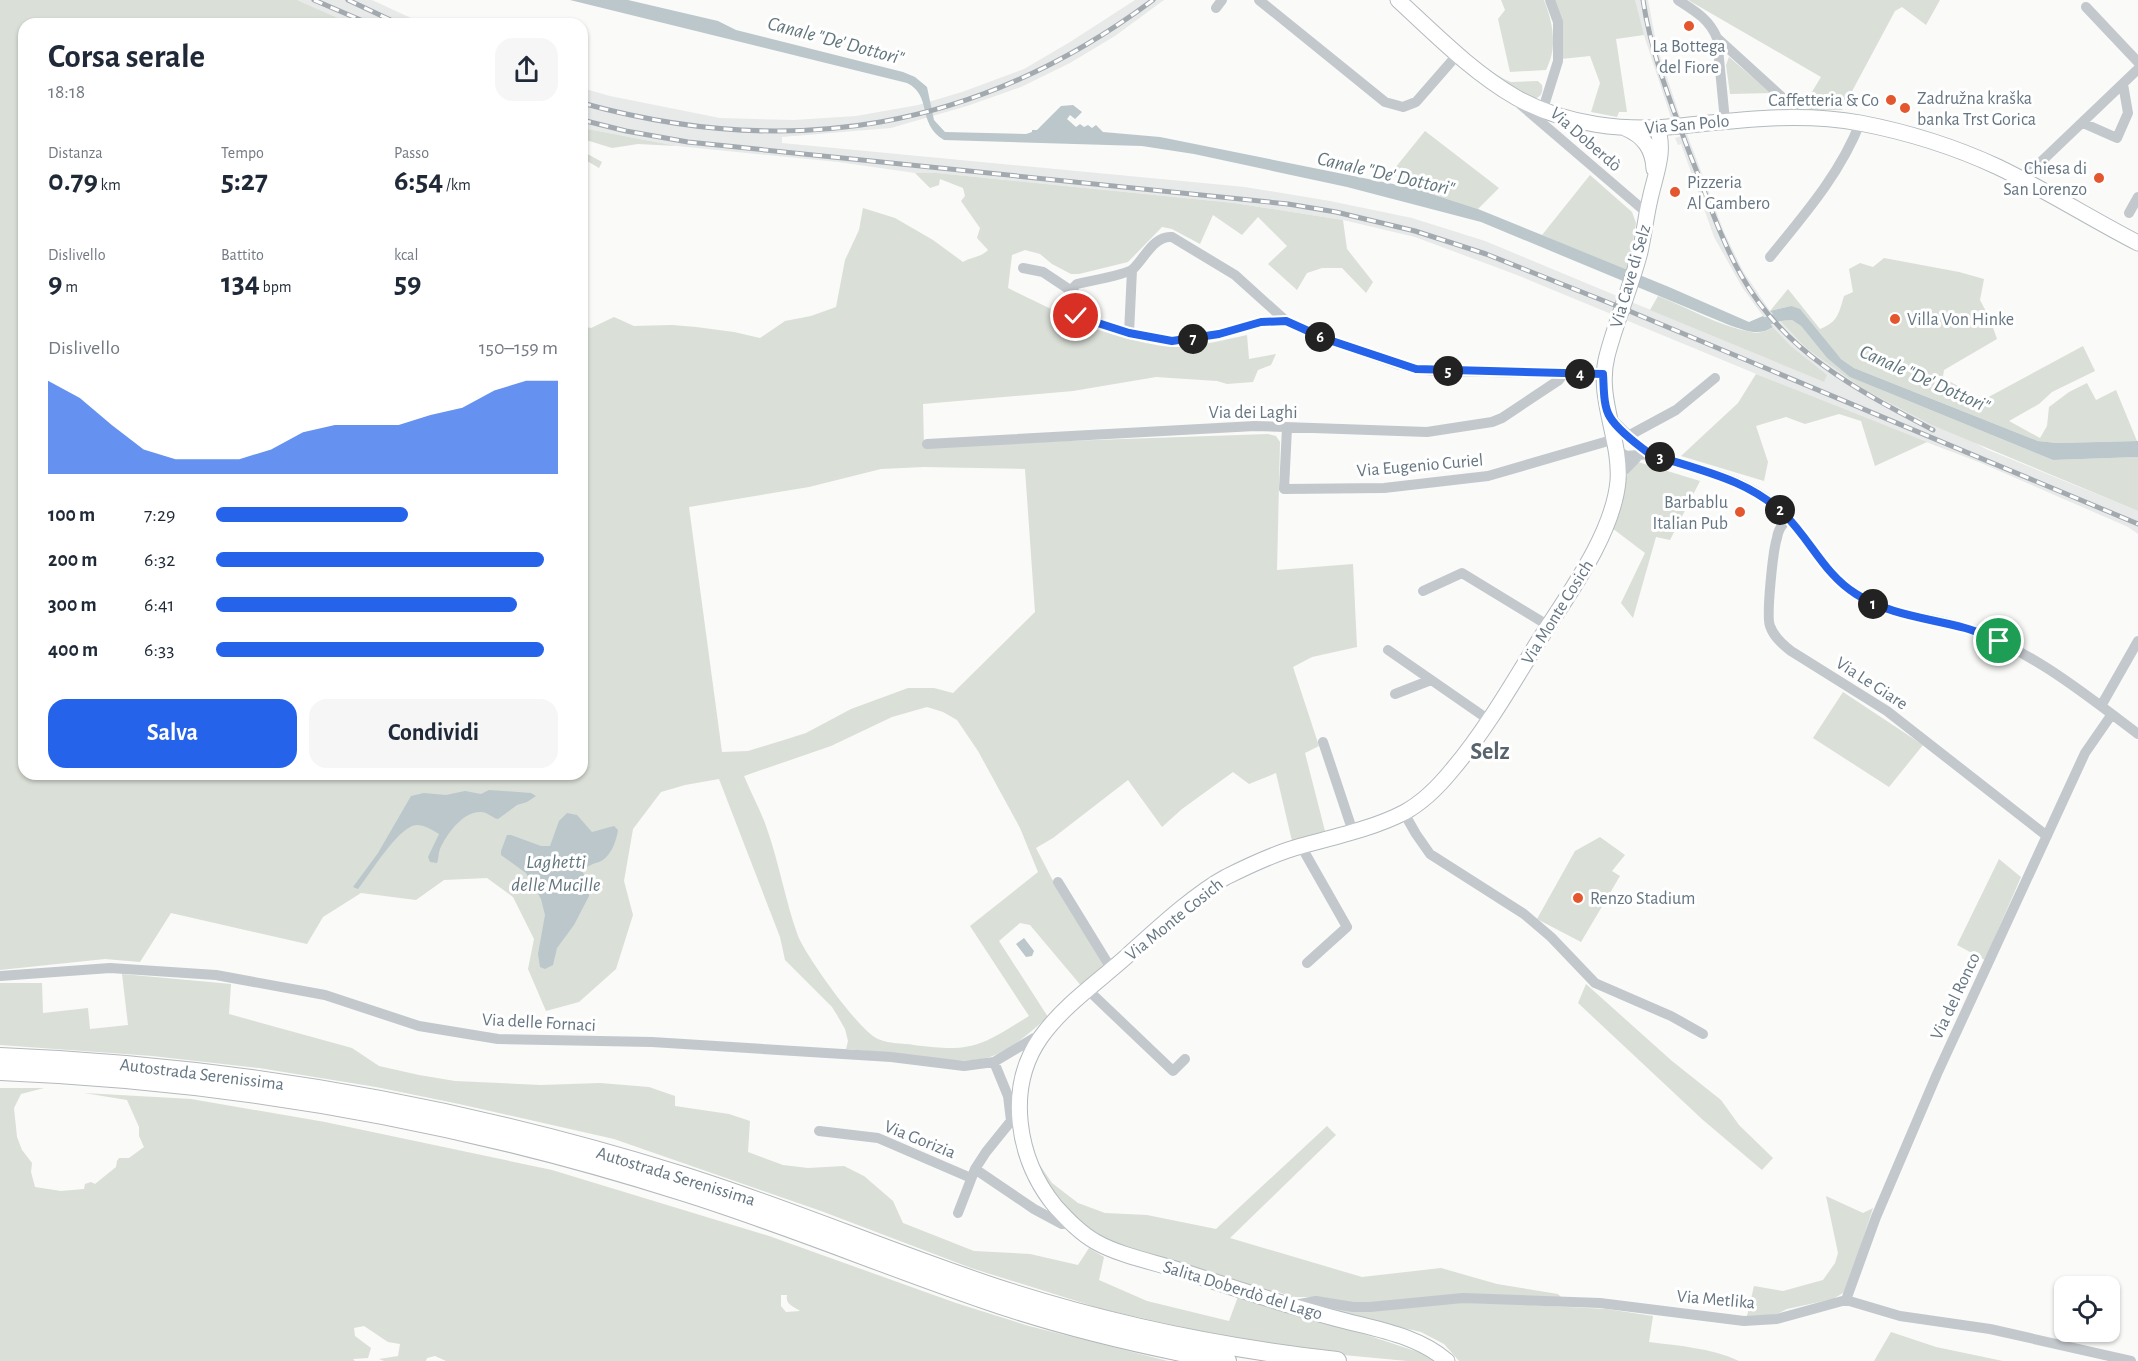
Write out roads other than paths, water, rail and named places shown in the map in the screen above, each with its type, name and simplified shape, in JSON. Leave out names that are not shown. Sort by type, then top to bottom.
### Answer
[{"type":"highway","name":"Autostrada Serenissima","points":[[0,1057],[100,1062],[252,1079],[400,1103],[480,1120],[627,1159],[723,1189],[941,1269],[1046,1304],[1203,1342],[1337,1361]]},
{"type":"highway","name":"Autostrada Serenissima","points":[[0,1071],[120,1078],[261,1095],[400,1118],[511,1143],[623,1173],[730,1206],[957,1290],[1043,1318],[1227,1361]]},
{"type":"street","points":[[1259,0],[1385,102],[1403,107],[1416,102],[1457,55]]},
{"type":"street","name":"Via San Polo","points":[[1398,0],[1457,55],[1503,89],[1519,99],[1567,118],[1599,126],[1625,128],[1657,128],[1796,117],[1860,123],[1940,145],[1996,166],[2138,243]]},
{"type":"street","points":[[1543,109],[1558,61],[1558,22],[1550,0]]},
{"type":"street","points":[[1678,0],[1700,14],[1712,26],[1717,38],[1725,121]]},
{"type":"street","points":[[2086,7],[2138,62]]},
{"type":"street","points":[[1717,38],[1794,108],[1796,117]]},
{"type":"street","points":[[2022,180],[2138,69]]},
{"type":"street","points":[[2084,123],[2117,138],[2128,113],[2123,84]]},
{"type":"street","name":"Via Doberdò","points":[[1503,89],[1647,213]]},
{"type":"street","points":[[1770,257],[1826,187],[1844,159],[1860,123]]},
{"type":"street","points":[[1625,128],[1639,135],[1656,149],[1686,125]]},
{"type":"street","name":"Via Cave di Selz","points":[[1603,374],[1610,344],[1641,250],[1655,178],[1657,128]]},
{"type":"street","points":[[2129,213],[2138,197]]},
{"type":"street","points":[[1286,321],[1261,322],[1219,334],[1172,341],[1129,333],[1070,313],[1066,308],[1066,300],[1070,290],[1077,284],[1132,270],[1166,236],[1172,237],[1235,275],[1286,321],[1326,339],[1416,369],[1603,374]]},
{"type":"street","points":[[1023,268],[1043,272],[1070,290]]},
{"type":"street","points":[[1129,333],[1132,270]]},
{"type":"street","name":"Via dei Laghi","points":[[927,444],[1255,426],[1426,432],[1492,422],[1502,418],[1559,380],[1563,374]]},
{"type":"street","name":"Via Monte Cosich","points":[[1041,1038],[1056,1019],[1165,922],[1220,880],[1255,863],[1301,846],[1353,832],[1404,813],[1430,794],[1452,771],[1489,720],[1599,542],[1616,497],[1620,442],[1604,394],[1603,374]]},
{"type":"street","points":[[1620,442],[1676,410],[1715,378]]},
{"type":"street","name":"Via Eugenio Curiel","points":[[1287,428],[1284,489],[1384,488],[1488,476],[1620,442]]},
{"type":"street","points":[[1620,442],[1626,456],[1643,452]]},
{"type":"street","points":[[1620,442],[1752,489],[1769,500],[1789,518],[1840,582],[1865,600],[1884,609],[1967,628],[2007,645],[2044,666],[2138,734]]},
{"type":"street","points":[[1618,477],[1643,452]]},
{"type":"street","name":"Via Le Giare","points":[[1789,518],[1783,523],[1777,537],[1768,613],[1770,626],[1778,640],[1791,651],[1887,711],[2047,837]]},
{"type":"street","points":[[1423,591],[1462,573],[1549,626]]},
{"type":"street","points":[[2100,706],[2138,642]]},
{"type":"street","points":[[1388,650],[1489,720]]},
{"type":"street","points":[[1395,694],[1431,680]]},
{"type":"street","name":"Via del Ronco","points":[[1846,1300],[1876,1217],[1937,1074],[2085,753],[2112,714]]},
{"type":"street","points":[[1323,742],[1353,832]]},
{"type":"street","points":[[1404,813],[1430,854],[1524,914],[1551,937],[1595,983],[1671,1016],[1703,1034]]},
{"type":"street","points":[[1301,846],[1347,927],[1307,963]]},
{"type":"street","points":[[1058,882],[1112,970]]},
{"type":"street","name":"Via delle Fornaci","points":[[0,976],[110,968],[216,975],[325,995],[419,1026],[498,1040],[652,1042],[891,1057],[964,1066],[994,1062],[1034,1038],[1041,1038]]},
{"type":"street","points":[[1088,990],[1173,1071],[1185,1059]]},
{"type":"street","name":"Salita Doberdò del Lago","points":[[1041,1038],[1029,1058],[1023,1081],[1020,1102],[1022,1141],[1041,1185],[1053,1203],[1072,1224],[1100,1244],[1290,1306],[1419,1343],[1447,1361]]},
{"type":"street","name":"Via Gorizia","points":[[958,1213],[973,1174],[986,1152],[1011,1120],[1008,1096],[994,1062]]},
{"type":"street","name":"Via Gorizia","points":[[819,1131],[878,1138],[973,1174]]},
{"type":"street","name":"Salita Doberdò del Lago","points":[[973,1174],[1062,1224],[1072,1224]]},
{"type":"street","name":"Via Metlika","points":[[1290,1306],[1316,1301],[1353,1307],[1463,1298],[1600,1303],[1744,1321],[1777,1319],[1846,1300]]},
{"type":"street","points":[[1846,1300],[1900,1316],[1990,1329],[2130,1361]]},
{"type":"water","points":[[570,0],[628,0],[718,21],[736,30],[903,72],[915,77],[927,87],[934,120],[945,132],[1026,134],[1037,130],[1061,106],[1073,105],[1082,112],[1075,119],[1070,115],[1067,119],[1076,127],[1080,124],[1092,128],[1096,125],[1103,132],[1160,137],[1413,188],[1478,209],[1749,322],[1763,316],[1773,327],[1762,332],[1740,329],[1481,222],[1347,187],[1194,154],[1142,146],[944,140],[930,126],[920,95],[907,83]]},
{"type":"water","points":[[1791,306],[1800,309],[1841,359],[1854,368],[2038,441],[2057,443],[2138,441],[2138,457],[2053,460],[1850,377],[1827,358],[1801,326],[1792,320],[1780,321],[1770,311]]},
{"type":"water","name":"Laghetti delle Mucille","points":[[489,790],[531,793],[536,796],[517,805],[498,819],[483,812],[468,815],[446,837],[437,863],[430,862],[428,857],[439,834],[423,826],[410,827],[393,842],[358,889],[353,887],[378,853],[411,796],[424,793],[446,795],[465,791],[481,794]]},
{"type":"water","name":"Laghetti delle Mucille","points":[[567,813],[577,815],[592,832],[614,826],[618,830],[607,857],[582,871],[589,883],[589,896],[574,925],[557,948],[553,965],[545,969],[540,967],[538,954],[545,915],[541,899],[526,873],[501,855],[501,851],[507,835],[541,846],[550,846],[559,821]]},
{"type":"water","points":[[1024,938],[1034,951],[1032,956],[1026,957],[1016,944]]},
{"type":"waterway","name":"Canale \"De' Dottori\"","points":[[1757,325],[1786,314]]},
{"type":"railway","points":[[314,0],[356,18]]},
{"type":"railway","points":[[348,0],[386,18]]},
{"type":"railway","points":[[588,104],[659,121],[734,130],[808,130],[880,122],[951,105],[1020,79],[1087,44],[1153,0]]},
{"type":"railway","points":[[1643,0],[1657,60],[1714,217],[1741,275],[1759,302],[1801,348],[1825,367],[1877,400],[1933,430]]},
{"type":"railway","points":[[588,122],[688,142],[1288,204],[1336,212],[1415,231],[1486,254],[1622,308],[2138,524]]},
{"type":"place","name":"La Bottega del Fiore","points":[[1689,26]]},
{"type":"place","name":"Caffetteria & Co","points":[[1891,100]]},
{"type":"place","name":"Zadružna kraška banka Trst Gorica","points":[[1905,108]]},
{"type":"place","name":"Chiesa di San Lorenzo","points":[[2099,178]]},
{"type":"place","name":"Pizzeria Al Gambero","points":[[1675,192]]},
{"type":"place","name":"Villa Von Hinke","points":[[1895,319]]},
{"type":"place","name":"Barbablu Italian Pub","points":[[1740,512]]},
{"type":"place","name":"Renzo Stadium","points":[[1578,898]]},
{"type":"district","name":"Selz","points":[[1490,751]]}]
